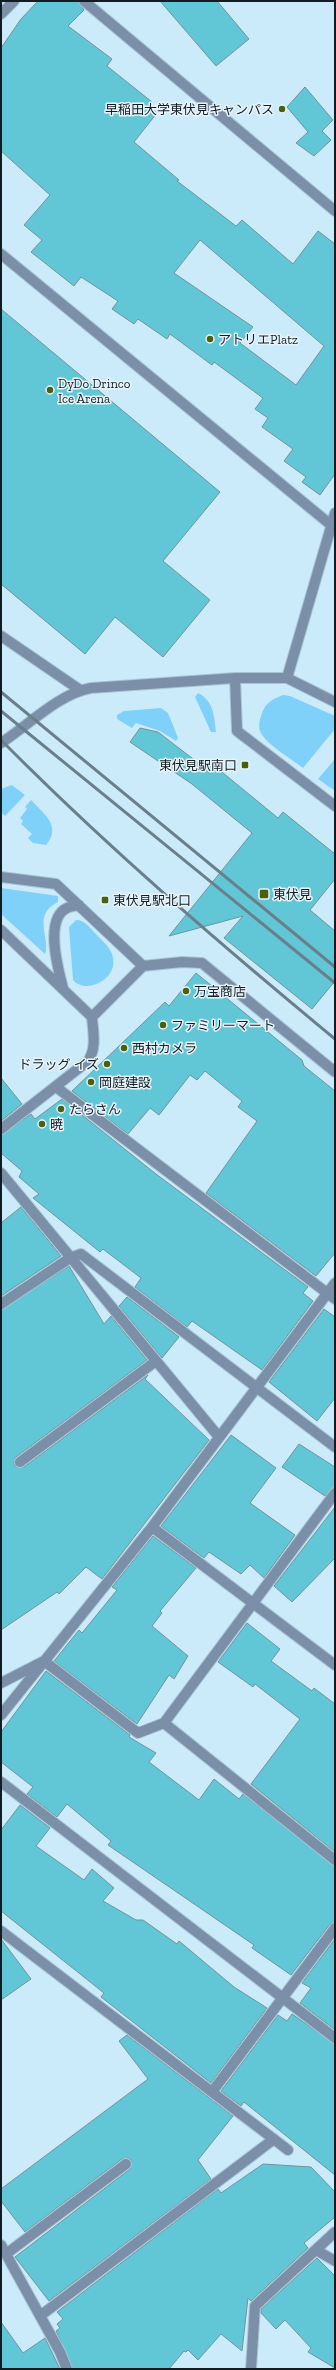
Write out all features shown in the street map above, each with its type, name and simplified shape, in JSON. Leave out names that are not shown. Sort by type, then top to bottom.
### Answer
[{"type":"street","points":[[1,14],[14,1]]},
{"type":"street","points":[[84,1],[335,211]]},
{"type":"street","points":[[1,254],[331,525]]},
{"type":"street","points":[[287,678],[335,512]]},
{"type":"street","points":[[1,636],[80,690]]},
{"type":"street","points":[[235,678],[237,731],[335,806]]},
{"type":"street","points":[[1,743],[55,705],[80,690],[235,678],[287,678],[335,702]]},
{"type":"street","points":[[1,877],[56,884],[143,966]]},
{"type":"street","points":[[62,988],[54,934],[55,922],[66,908],[80,905]]},
{"type":"street","points":[[1,930],[92,1016]]},
{"type":"street","points":[[1,1129],[88,1061],[92,1055],[92,1016],[143,966],[182,962],[202,963],[335,1072]]},
{"type":"street","points":[[56,1087],[331,1296]]},
{"type":"street","points":[[1,1173],[219,1437]]},
{"type":"street","points":[[1,1304],[70,1258],[81,1254],[335,1447]]},
{"type":"street","points":[[1,1715],[152,1526],[256,1388],[331,1296],[335,1283]]},
{"type":"street","points":[[20,1462],[156,1361]]},
{"type":"street","points":[[44,1661],[138,1733],[164,1723],[255,1603],[335,1493]]},
{"type":"street","points":[[152,1526],[335,1664]]},
{"type":"street","points":[[1,1683],[44,1661]]},
{"type":"street","points":[[164,1723],[335,1860]]},
{"type":"street","points":[[1,1782],[335,2038]]},
{"type":"street","points":[[212,2092],[335,1928]]},
{"type":"street","points":[[1,1931],[288,2150]]},
{"type":"street","points":[[40,2316],[274,2139]]},
{"type":"street","points":[[6,2254],[126,2164]]},
{"type":"street","points":[[251,2369],[255,2306],[335,2232]]},
{"type":"street","points":[[1,2245],[67,2369]]},
{"type":"street","points":[[316,2250],[335,2261]]},
{"type":"shaded area","points":[[198,693],[207,700],[210,705],[214,715],[216,732],[211,732],[195,697]]},
{"type":"shaded area","points":[[283,695],[290,696],[335,716],[335,729],[303,768],[267,741],[260,731],[260,720],[266,706],[273,700]]},
{"type":"shaded area","points":[[161,708],[168,713],[178,738],[176,741],[160,731],[136,723],[132,728],[117,719],[117,715],[124,711]]},
{"type":"shaded area","points":[[335,759],[335,791],[318,779]]},
{"type":"shaded area","points":[[12,785],[25,795],[5,816],[1,812],[1,789]]},
{"type":"shaded area","points":[[31,800],[46,815],[52,826],[52,832],[46,845],[33,843],[28,838],[32,834],[21,824],[23,821],[20,818],[27,809],[25,807]]},
{"type":"shaded area","points":[[1,888],[58,896],[58,902],[50,907],[45,913],[45,954],[1,914]]},
{"type":"shaded area","points":[[76,920],[85,923],[109,948],[113,959],[113,968],[109,975],[103,981],[95,985],[80,985],[73,980],[69,927]]},
{"type":"building","points":[[38,1],[78,1],[84,10],[68,26],[112,59],[107,66],[152,102],[148,106],[157,113],[134,142],[179,180],[177,181],[236,226],[242,220],[293,264],[318,231],[335,244],[335,474],[320,495],[302,482],[306,477],[284,461],[293,449],[262,427],[268,418],[255,409],[263,398],[214,362],[212,365],[170,334],[167,339],[138,319],[134,324],[112,309],[118,301],[81,277],[74,286],[31,252],[42,240],[24,225],[50,195],[1,151],[1,48],[21,19]],"holes":[[[200,240],[324,346],[296,385],[240,343],[253,327],[174,273]]]},
{"type":"building","points":[[160,1],[217,1],[249,39],[216,66]]},
{"type":"building","points":[[305,87],[333,120],[322,131],[331,140],[314,156],[296,143],[308,132],[287,107]]},
{"type":"building","name":"DyDo Drinco Ice Arena","points":[[1,309],[220,492],[163,561],[210,600],[163,657],[115,617],[85,654],[1,584]]},
{"type":"building","points":[[140,728],[158,732],[201,765],[206,759],[278,818],[283,812],[335,854],[335,879],[310,910],[335,931],[335,981],[312,1009],[224,938],[243,916],[169,936],[252,833],[192,784],[130,742]]},
{"type":"building","points":[[196,973],[302,1060],[304,1066],[335,1091],[335,1253],[316,1276],[206,1193],[257,1121],[238,1107],[242,1101],[205,1071],[197,1080],[190,1075],[159,1115],[150,1108],[128,1134],[72,1091],[165,1002],[169,1006]]},
{"type":"building","points":[[1,1078],[22,1104],[1,1121]]},
{"type":"building","points":[[62,1099],[156,1174],[308,1287],[303,1293],[313,1301],[262,1370],[192,1321],[187,1327],[135,1287],[141,1278],[103,1249],[100,1252],[33,1198],[39,1194],[19,1177],[22,1171],[1,1153],[1,1135],[31,1114],[35,1119]]},
{"type":"building","points":[[21,1207],[61,1256],[1,1296],[1,1223]]},
{"type":"building","points":[[69,1266],[104,1324],[111,1316],[147,1360],[16,1457],[14,1462],[15,1466],[24,1467],[148,1375],[145,1379],[209,1440],[102,1579],[86,1567],[59,1594],[57,1592],[1,1630],[1,1310]]},
{"type":"building","points":[[127,1297],[179,1337],[162,1358],[119,1306]]},
{"type":"building","points":[[324,1309],[335,1317],[335,1398],[317,1421],[269,1382]]},
{"type":"building","points":[[231,1435],[276,1468],[250,1503],[295,1535],[264,1578],[250,1565],[241,1574],[209,1552],[204,1558],[161,1526]]},
{"type":"building","points":[[299,1444],[335,1467],[335,1487],[325,1496],[282,1467]]},
{"type":"building","points":[[335,1507],[335,1558],[292,1602],[274,1586]]},
{"type":"building","points":[[153,1536],[196,1568],[160,1611],[162,1613],[152,1626],[188,1656],[174,1679],[169,1675],[137,1724],[54,1661],[79,1630],[82,1633],[117,1590],[112,1587]]},
{"type":"building","points":[[247,1623],[280,1649],[271,1661],[312,1691],[314,1688],[335,1704],[335,1852],[251,1784],[300,1719],[255,1684],[253,1687],[218,1662]]},
{"type":"building","points":[[46,1671],[130,1735],[129,1737],[156,1753],[149,1762],[199,1800],[214,1779],[239,1799],[243,1794],[335,1866],[335,1922],[330,1924],[291,1975],[252,1948],[254,1945],[108,1845],[111,1841],[67,1804],[57,1817],[27,1794],[33,1787],[1,1762],[1,1732]]},
{"type":"building","points":[[20,1805],[50,1828],[36,1846],[84,1880],[92,1869],[114,1888],[103,1901],[136,1920],[143,1920],[177,1944],[179,1941],[234,1987],[267,2008],[211,2083],[101,1997],[104,1993],[1,1911],[1,1830]]},
{"type":"building","points":[[1,1939],[31,1979],[1,2000]]},
{"type":"building","points":[[335,1939],[335,2030],[300,2003],[311,1988],[302,1983]]},
{"type":"building","points":[[292,2014],[335,2044],[335,2175],[244,2102],[241,2106],[221,2091],[278,2015],[287,2021]]},
{"type":"building","points":[[127,2035],[233,2116],[198,2160],[211,2179],[49,2301],[15,2257],[130,2169],[131,2160],[128,2158],[122,2159],[25,2232],[1,2201],[1,2189],[148,2079],[119,2041]]},
{"type":"building","points":[[263,2164],[311,2167],[335,2192],[335,2217],[304,2243],[308,2248],[251,2301],[248,2298],[242,2351],[221,2334],[198,2360],[188,2350],[186,2352],[184,2351],[169,2369],[73,2369],[56,2331],[60,2328],[57,2324],[63,2319],[57,2312],[218,2189],[221,2193]]},
{"type":"building","points":[[317,2258],[335,2276],[335,2368],[308,2352],[311,2348],[285,2320],[276,2329],[261,2313],[261,2309]]},
{"type":"building","points":[[1,2322],[23,2353],[45,2338],[60,2369],[1,2369]]},
{"type":"railway","points":[[1,692],[335,967]]},
{"type":"railway","points":[[1,711],[335,983]]},
{"type":"railway","points":[[1,740],[81,818],[164,894],[335,1039]]},
{"type":"place","name":"早稲田大学東伏見キャンパス","points":[[282,109]]},
{"type":"place","name":"アトリエPlatz","points":[[210,339]]},
{"type":"place","name":"DyDo Drinco Ice Arena","points":[[50,390]]},
{"type":"place","name":"東伏見駅南口","points":[[245,765]]},
{"type":"place","name":"東伏見","points":[[264,894]]},
{"type":"place","name":"東伏見駅北口","points":[[105,900]]},
{"type":"place","name":"万宝商店","points":[[186,991]]},
{"type":"place","name":"ファミリーマート","points":[[163,1025]]},
{"type":"place","name":"西村カメラ","points":[[124,1048]]},
{"type":"place","name":"ドラッグ イズ","points":[[107,1064]]},
{"type":"place","name":"岡庭建設","points":[[91,1082]]},
{"type":"place","name":"たらさん","points":[[61,1109]]},
{"type":"place","name":"暁","points":[[42,1124]]}]
